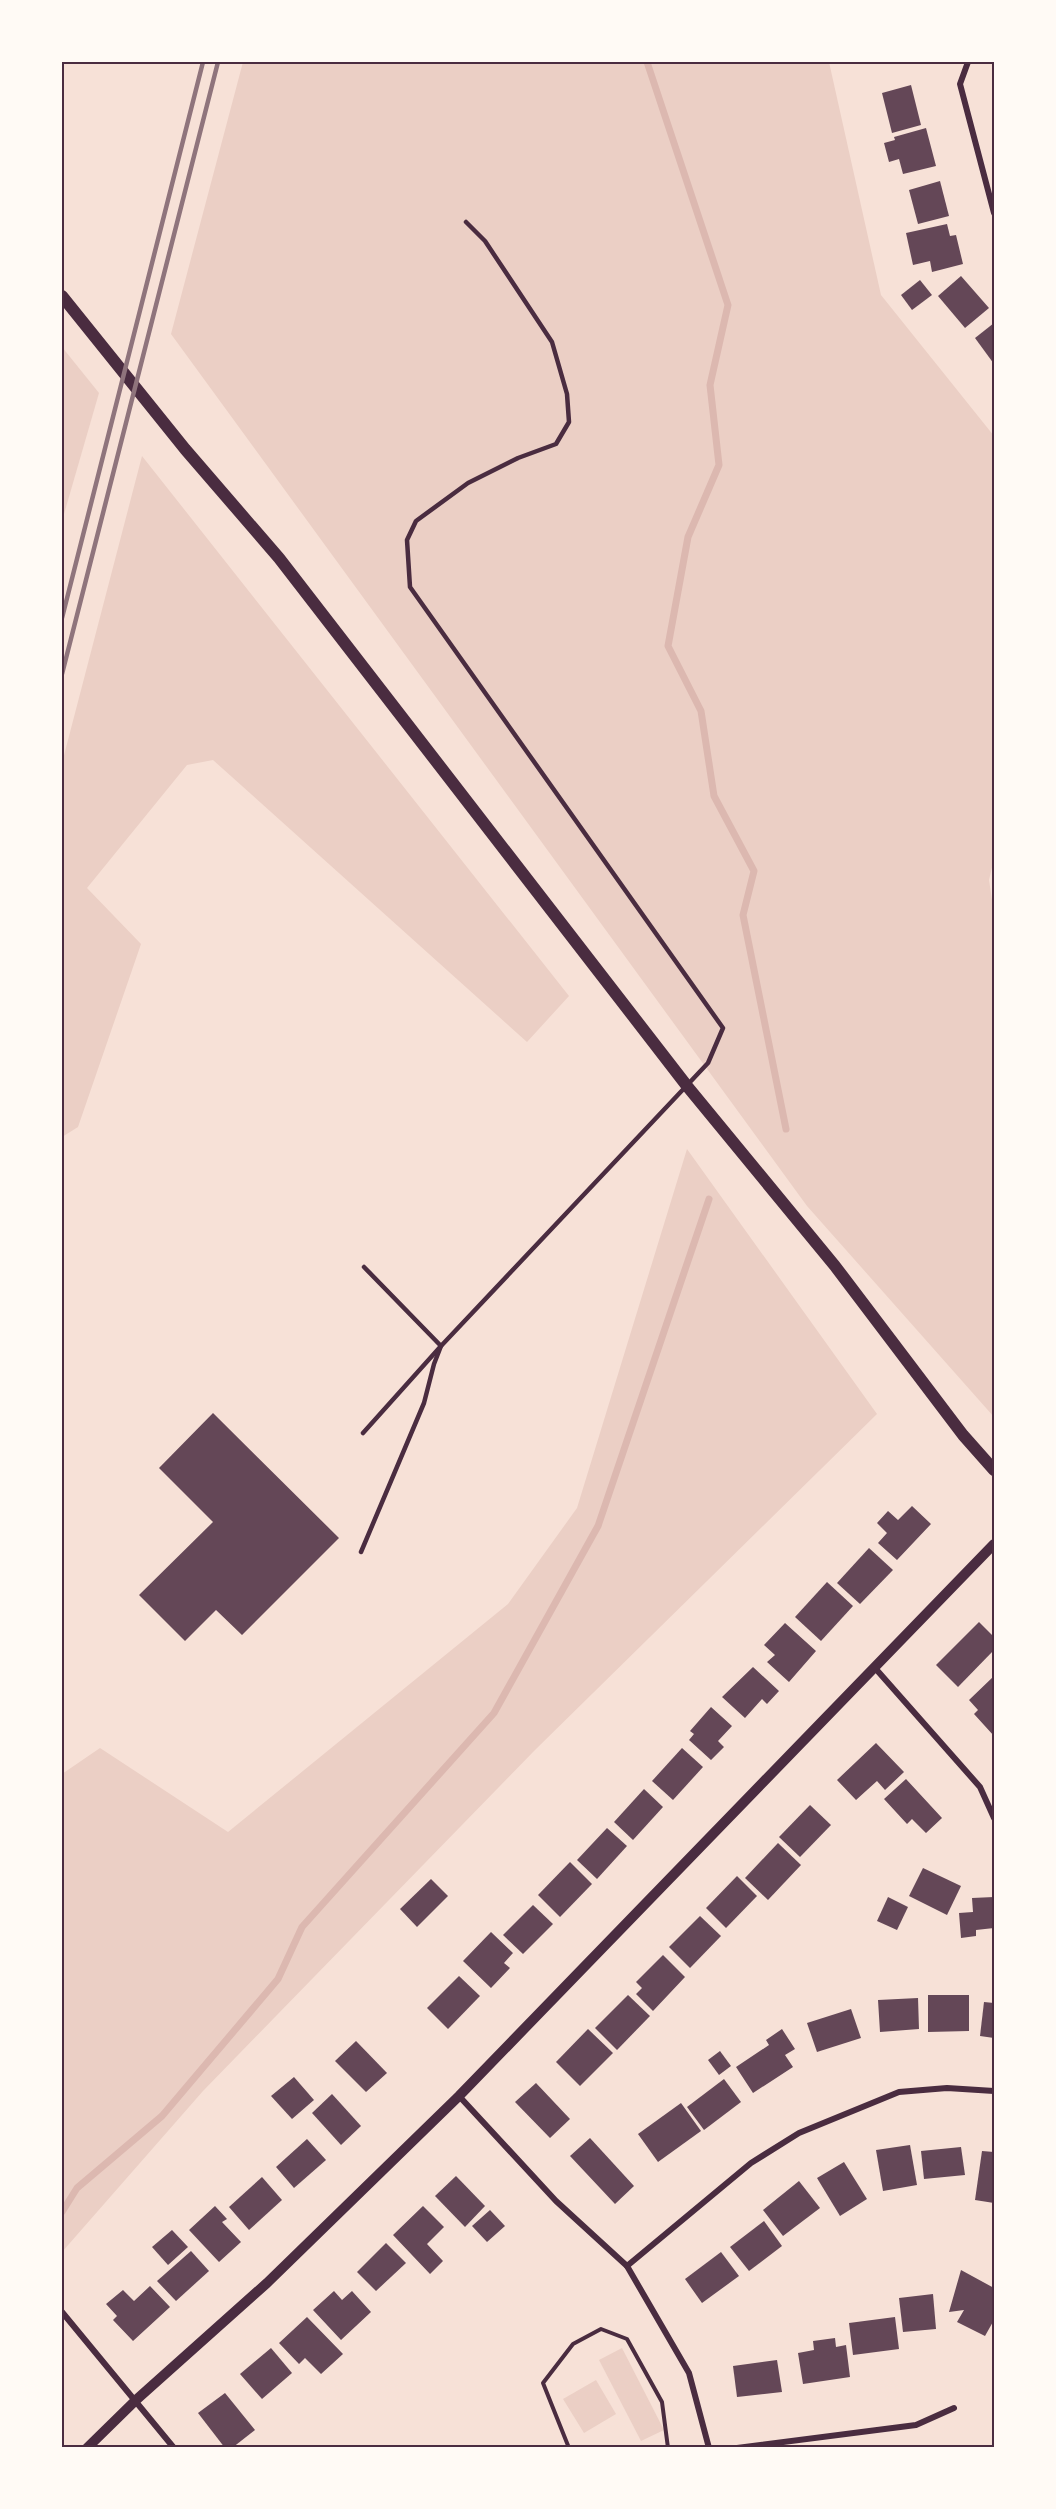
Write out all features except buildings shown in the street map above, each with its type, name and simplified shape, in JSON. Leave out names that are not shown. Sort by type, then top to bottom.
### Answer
[{"type":"main road","points":[[62,296],[185,449],[279,558],[687,1086],[835,1266],[963,1435],[994,1470]]},
{"type":"street","points":[[968,62],[960,84],[994,213]]},
{"type":"street","points":[[87,2448],[135,2400],[267,2283],[459,2096],[994,1544]]},
{"type":"street","points":[[875,1668],[980,1787],[994,1818]]},
{"type":"street","points":[[627,2265],[751,2163],[799,2133],[900,2092],[948,2088],[994,2091]]},
{"type":"street","points":[[459,2096],[556,2201],[627,2265],[689,2373],[709,2448]]},
{"type":"street","points":[[62,2312],[174,2448]]},
{"type":"street","points":[[736,2448],[916,2425],[954,2408]]},
{"type":"lane","points":[[363,1433],[441,1346],[708,1063],[723,1028],[410,587],[407,540],[416,521],[468,483],[518,458],[556,444],[568,422],[567,394],[552,342],[485,241],[466,222]]},
{"type":"lane","points":[[364,1267],[441,1346]]},
{"type":"lane","points":[[361,1552],[424,1403],[441,1346]]},
{"type":"path","points":[[569,2448],[543,2383],[573,2344],[601,2329],[627,2339],[662,2402],[668,2448]]},
{"type":"shaded area","points":[[243,62],[829,62],[881,295],[994,436],[994,859],[989,880],[994,913],[994,1417],[807,1206],[171,334]]},
{"type":"shaded area","points":[[62,347],[99,393],[62,521]]},
{"type":"shaded area","points":[[142,456],[569,996],[527,1042],[213,760],[187,765],[87,888],[141,944],[78,1127],[62,1137],[62,763]]},
{"type":"shaded area","points":[[687,1149],[877,1414],[535,1750],[203,2091],[62,2252],[62,1774],[100,1748],[228,1832],[508,1604],[577,1508]]},
{"type":"shaded area","points":[[622,2348],[664,2430],[641,2441],[599,2360]]},
{"type":"shaded area","points":[[596,2380],[616,2414],[584,2433],[563,2399]]},
{"type":"waterway","points":[[647,62],[728,305],[710,385],[719,465],[688,537],[668,646],[701,711],[714,796],[754,871],[743,915],[786,1129]]},
{"type":"waterway","points":[[62,2212],[77,2188],[162,2116],[278,1979],[302,1927],[494,1713],[598,1526],[709,1199]]},
{"type":"railway","points":[[62,618],[203,62]]},
{"type":"railway","points":[[62,674],[218,62]]}]
